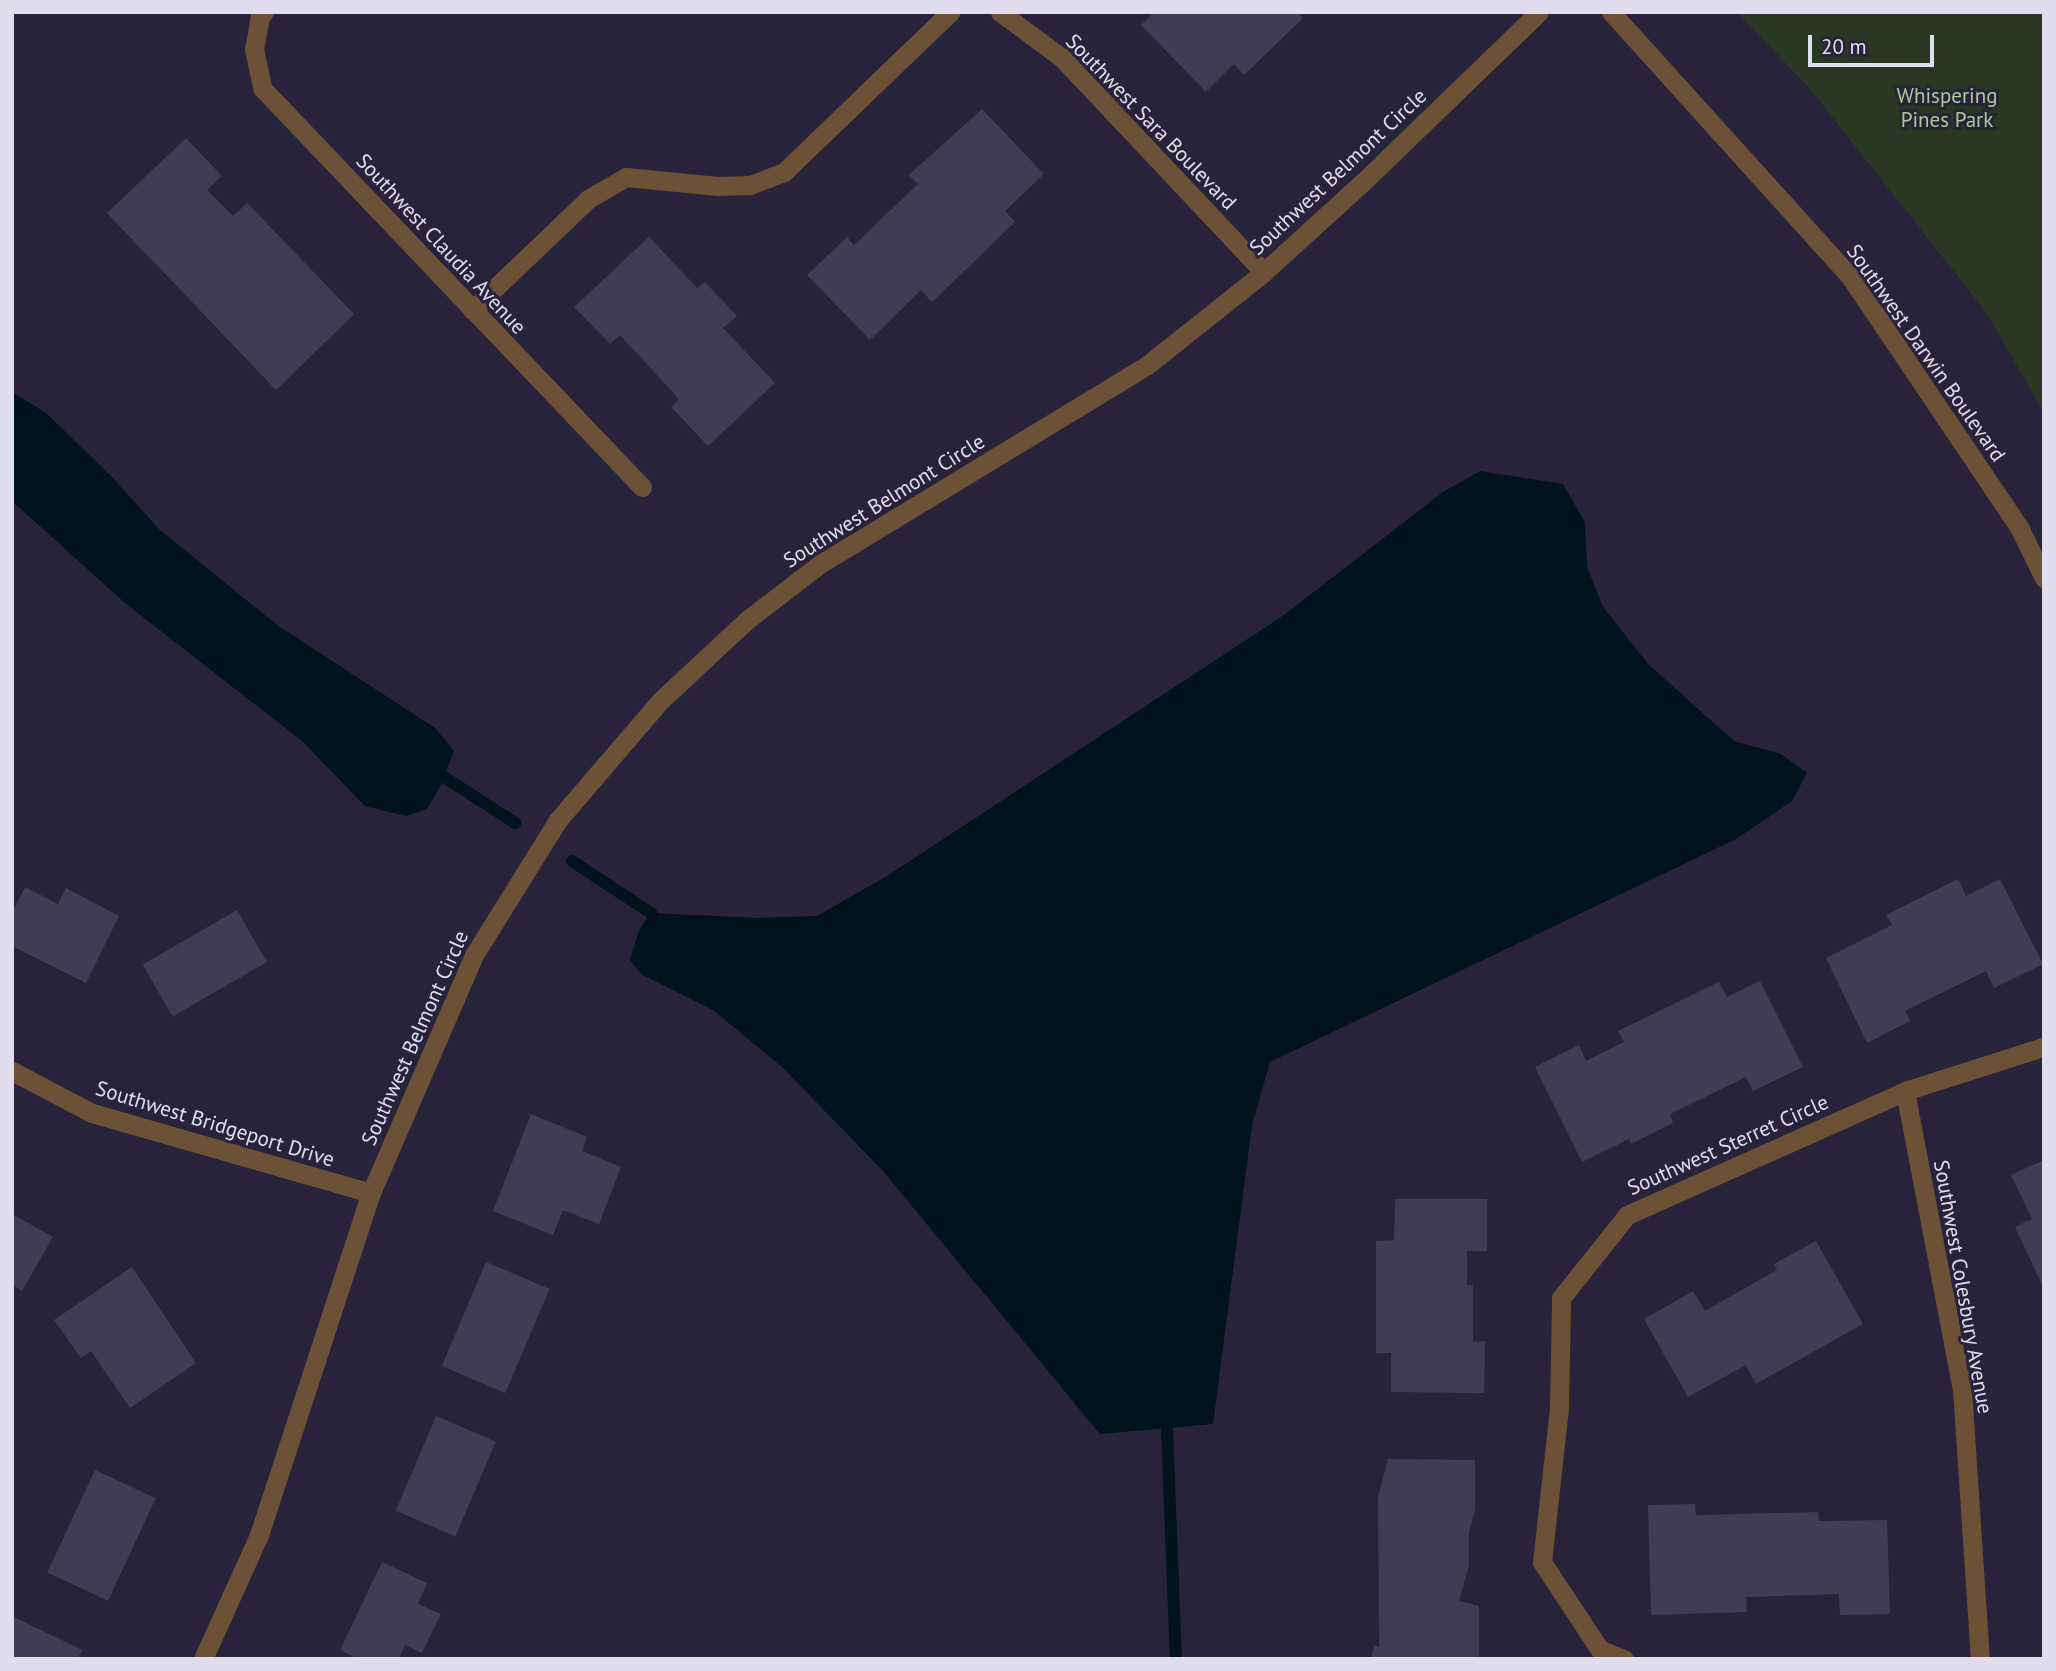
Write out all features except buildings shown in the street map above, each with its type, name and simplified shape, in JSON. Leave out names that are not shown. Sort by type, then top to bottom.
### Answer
[{"type":"street","name":"Southwest Claudia Avenue","points":[[264,12],[260,16],[254,49],[262,88],[642,487]]},
{"type":"street","points":[[472,310],[588,199],[626,177],[729,186],[750,185],[784,172],[950,12]]},
{"type":"street","name":"Southwest Belmont Circle","points":[[203,1659],[258,1535],[371,1193],[474,955],[558,820],[659,702],[747,620],[820,564],[1146,366],[1264,272],[1364,181],[1539,12]]},
{"type":"street","name":"Southwest Darwin Boulevard","points":[[1611,12],[1851,278],[2020,529],[2044,578]]},
{"type":"street","name":"Southwest Sara Boulevard","points":[[1011,16],[1062,58],[1264,272]]},
{"type":"street","name":"Southwest Sterret Circle","points":[[1624,1659],[1600,1650],[1542,1562],[1559,1407],[1560,1298],[1627,1215],[1905,1091],[2043,1046]]},
{"type":"street","name":"Southwest Bridgeport Drive","points":[[12,1071],[92,1113],[371,1193]]},
{"type":"street","name":"Southwest Colesbury Avenue","points":[[1905,1091],[1962,1389],[1980,1659]]},
{"type":"green space","name":"Whispering Pines Park","points":[[1737,12],[2044,12],[2044,412],[1985,311],[1810,89]]},
{"type":"water","points":[[12,392],[46,413],[111,476],[159,529],[277,625],[435,728],[454,751],[440,787],[427,809],[406,816],[365,806],[302,741],[125,603],[12,501]]},
{"type":"water","points":[[1480,471],[1563,484],[1585,522],[1587,567],[1603,607],[1648,664],[1734,741],[1781,754],[1807,773],[1792,801],[1736,839],[1270,1062],[1252,1125],[1213,1424],[1100,1434],[883,1171],[783,1068],[713,1010],[641,974],[630,960],[639,930],[651,913],[758,918],[817,916],[887,876],[1284,615],[1443,492]]},
{"type":"waterway","points":[[444,777],[515,823]]},
{"type":"waterway","points":[[572,861],[651,913]]},
{"type":"waterway","points":[[1167,1428],[1176,1659]]}]
